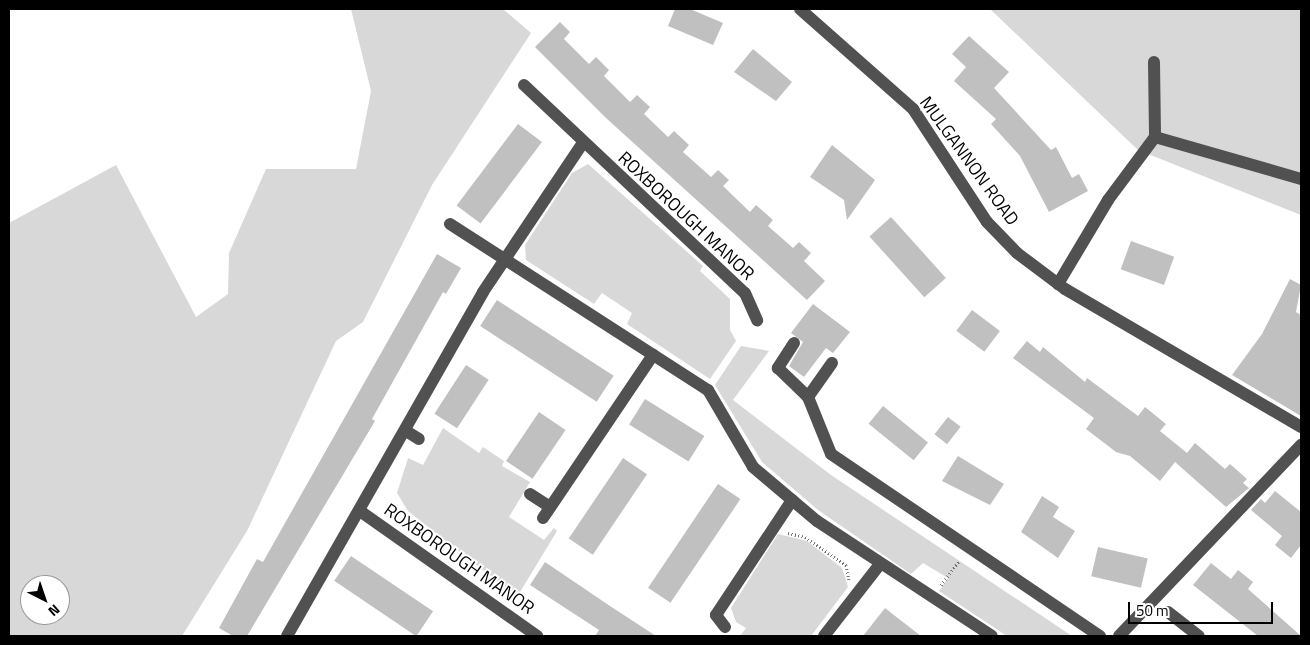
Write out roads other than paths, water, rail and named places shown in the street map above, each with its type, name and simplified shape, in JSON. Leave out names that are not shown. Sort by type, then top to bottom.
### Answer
[{"type":"street","name":"MULGANNON ROAD","points":[[800,9],[913,109],[987,222],[1017,253],[1058,284],[1301,427]]},
{"type":"street","points":[[1058,284],[1108,200],[1155,137],[1154,62]]},
{"type":"street","name":"ROXBOROUGH MANOR","points":[[524,85],[582,144],[745,292],[757,320]]},
{"type":"street","points":[[1155,137],[1301,179]]},
{"type":"street","name":"ROXBOROUGH MANOR","points":[[287,636],[504,260],[582,144]]},
{"type":"street","points":[[450,224],[504,260],[605,318],[652,355],[708,390],[753,467],[792,500],[880,564],[992,636]]},
{"type":"street","points":[[794,344],[778,368],[808,397],[831,454],[968,549],[1100,636]]},
{"type":"street","points":[[530,494],[547,512],[652,355]]},
{"type":"street","points":[[808,397],[832,363]]},
{"type":"street","points":[[406,431],[419,439]]},
{"type":"street","points":[[1119,636],[1301,445]]},
{"type":"street","points":[[725,627],[716,615],[792,500]]},
{"type":"street","name":"ROXBOROUGH MANOR","points":[[360,511],[537,636]]},
{"type":"street","points":[[824,636],[880,564]]},
{"type":"street","points":[[1168,612],[1195,635]]}]
